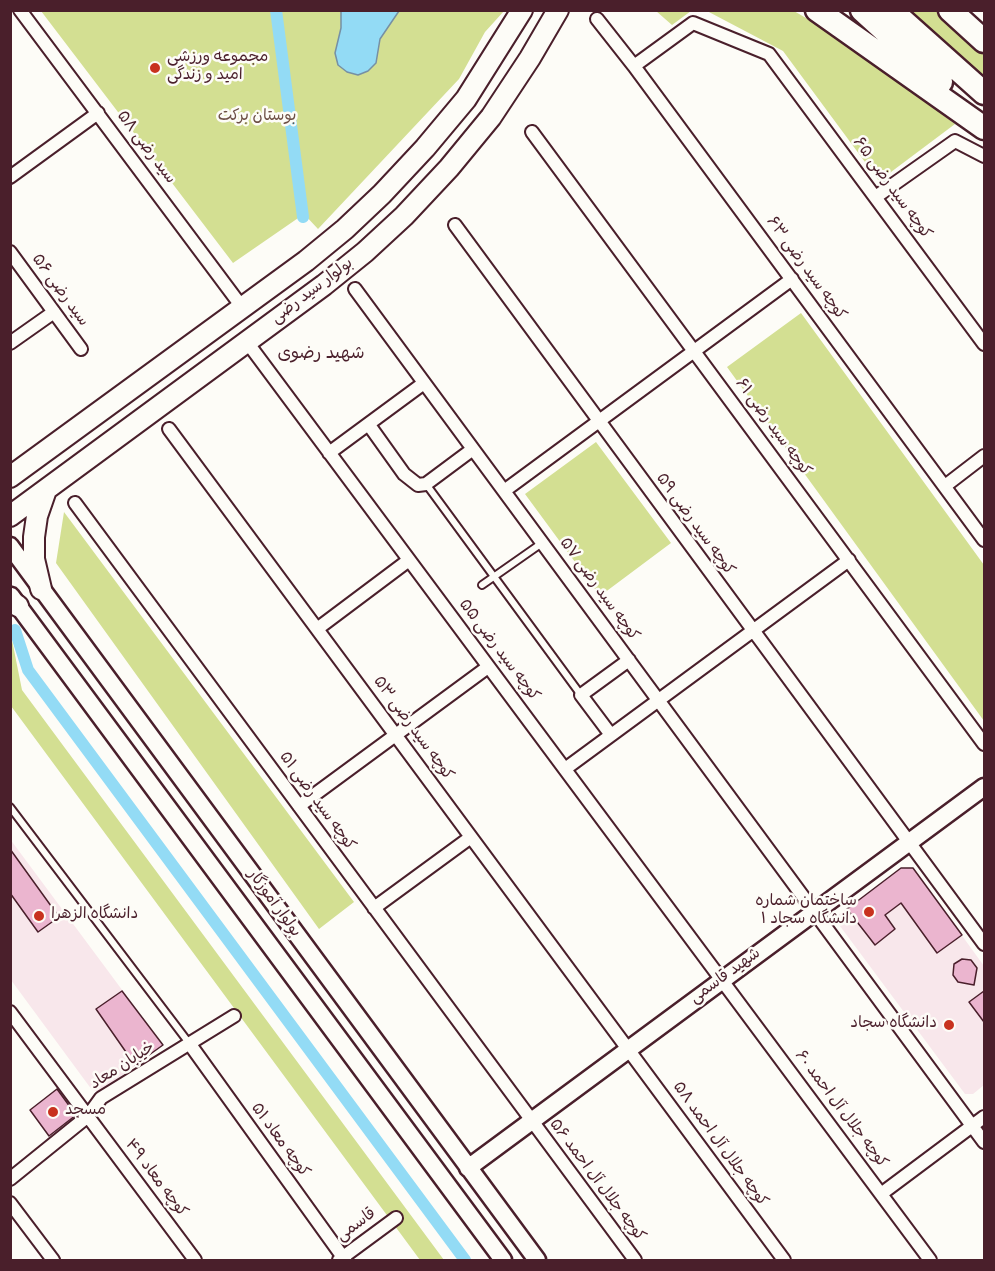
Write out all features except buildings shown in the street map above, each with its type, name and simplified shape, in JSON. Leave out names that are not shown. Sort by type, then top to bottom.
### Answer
[{"type":"highway","points":[[817,10],[984,128]]},
{"type":"highway","points":[[862,10],[984,122]]},
{"type":"highway","points":[[891,10],[984,93]]},
{"type":"highway","points":[[950,10],[984,41]]},
{"type":"main road","name":"بولوار سید رضی","points":[[10,477],[314,254],[382,194],[466,99],[522,10]]},
{"type":"main road","name":"بولوار سید رضی","points":[[10,516],[357,259],[412,208],[491,117],[558,10]]},
{"type":"main road","points":[[10,459],[40,455]]},
{"type":"main road","points":[[41,589],[34,559],[34,537],[37,516],[46,490]]},
{"type":"main road","name":"بولوار آموزگار","points":[[10,546],[537,1260]]},
{"type":"main road","name":"بولوار آموزگار","points":[[13,601],[502,1260]]},
{"type":"main road","name":"شهید قاسمی","points":[[468,1168],[984,787]]},
{"type":"street","name":"سید رضی ۵۸","points":[[20,10],[242,307]]},
{"type":"street","name":"کوچه سید رضی ۶۳","points":[[597,20],[634,66],[984,540]]},
{"type":"street","name":"کوچه سید رضی ۶۵","points":[[634,66],[693,23],[770,54],[984,344]]},
{"type":"street","points":[[10,177],[98,113]]},
{"type":"street","name":"کوچه سید رضی ۶۱","points":[[532,132],[984,744]]},
{"type":"street","points":[[877,196],[955,141],[984,156]]},
{"type":"street","name":"کوچه سید رضی ۵۹","points":[[455,225],[984,944]]},
{"type":"street","name":"سید رضی ۵۶","points":[[10,252],[81,349]]},
{"type":"street","points":[[504,491],[792,279]]},
{"type":"street","name":"کوچه سید رضی ۵۷","points":[[355,289],[984,1143]]},
{"type":"street","points":[[10,343],[54,312]]},
{"type":"street","name":"کوچه سید رضی ۵۵","points":[[247,342],[722,980]]},
{"type":"street","points":[[329,453],[424,383]]},
{"type":"street","points":[[369,425],[404,474],[418,486],[426,484],[473,449]]},
{"type":"street","name":"کوچه سید رضی ۵۳","points":[[169,429],[628,1050]]},
{"type":"street","points":[[945,486],[984,456]]},
{"type":"street","name":"کوچه سید رضی ۵۱","points":[[75,503],[531,1121]]},
{"type":"street","points":[[317,629],[409,560]]},
{"type":"street","points":[[565,769],[849,560]]},
{"type":"street","points":[[611,735],[581,695],[629,660]]},
{"type":"street","points":[[299,806],[488,667]]},
{"type":"street","points":[[374,908],[471,837]]},
{"type":"street","name":"کوچه جلال آل احمد ۶۰","points":[[722,980],[930,1260]]},
{"type":"street","name":"کوچه معاد ۴۹","points":[[10,1012],[195,1260]]},
{"type":"street","name":"خیابان معاد","points":[[10,1179],[88,1116],[101,1098],[234,1016]]},
{"type":"street","name":"کوچه معاد ۵۱","points":[[189,1043],[342,1259]]},
{"type":"street","name":"کوچه جلال آل احمد ۵۸","points":[[628,1050],[783,1260]]},
{"type":"street","points":[[881,1194],[984,1117]]},
{"type":"street","name":"کوچه جلال آل احمد ۵۶","points":[[531,1121],[635,1260]]},
{"type":"street","points":[[10,1203],[53,1260]]},
{"type":"street","name":"قاسمی","points":[[342,1259],[396,1218]]},
{"type":"lane","points":[[426,484],[581,695]]},
{"type":"lane","points":[[482,585],[542,543]]},
{"type":"lane","points":[[10,807],[189,1043]]},
{"type":"shaded area","name":"دانشگاه الزهرا","points":[[10,839],[163,1045],[100,1092],[92,1090],[11,980]]},
{"type":"shaded area","name":"دانشگاه سجاد","points":[[901,868],[913,868],[984,966],[984,1085],[973,1094],[965,1094],[834,918]]},
{"type":"green space","name":"بوستان برکت","points":[[41,11],[504,11],[485,32],[459,79],[318,229],[304,214],[233,263]]},
{"type":"green space","points":[[656,11],[691,11],[672,25]]},
{"type":"green space","points":[[707,11],[794,11],[847,42],[955,124],[879,181],[783,51]]},
{"type":"green space","points":[[910,11],[939,11],[984,51],[984,76]]},
{"type":"green space","points":[[801,313],[984,565],[984,721],[727,367]]},
{"type":"green space","points":[[596,442],[671,543],[600,596],[525,494]]},
{"type":"green space","points":[[64,512],[354,902],[319,929],[56,563]]},
{"type":"green space","points":[[10,630],[22,690],[444,1260],[420,1260],[11,706]]},
{"type":"water","points":[[341,11],[399,11],[380,39],[376,63],[368,71],[358,75],[347,72],[338,65],[335,53],[341,28]]},
{"type":"waterway","points":[[276,10],[303,217]]},
{"type":"waterway","points":[[15,630],[28,670],[465,1260]]},
{"type":"place","name":"مجموعه ورزشی امید و زندگی","points":[[155,68]]},
{"type":"place","name":"ساختمان شماره ۱ دانشگاه سجاد","points":[[869,912]]},
{"type":"place","name":"دانشگاه الزهرا","points":[[39,916]]},
{"type":"place","name":"دانشگاه سجاد","points":[[949,1025]]},
{"type":"place","name":"مسجد","points":[[53,1112]]},
{"type":"district","name":"شهید رضوی","points":[[321,355]]}]
